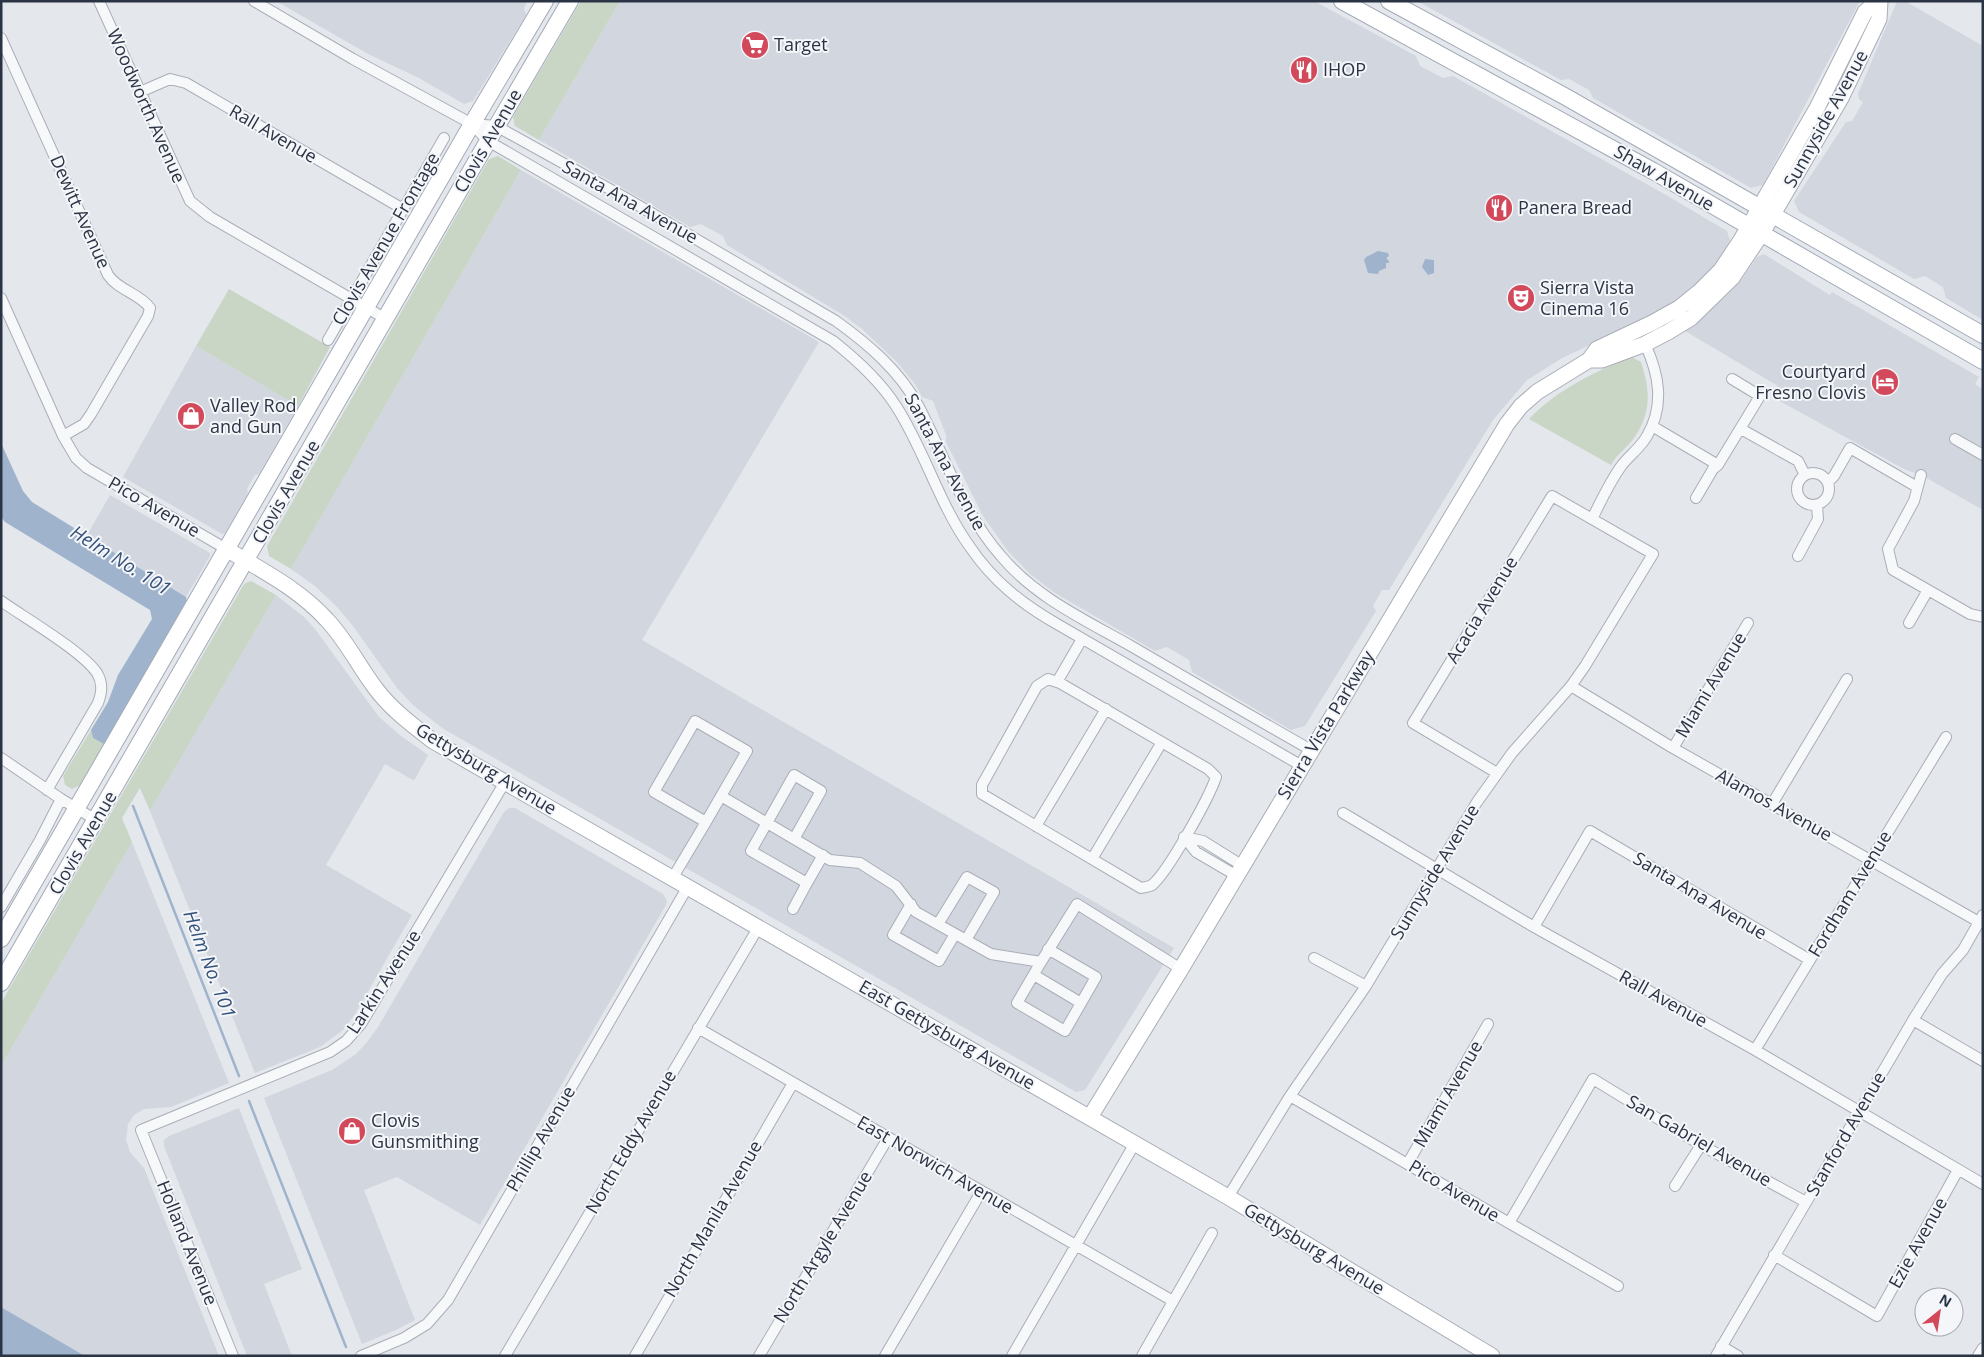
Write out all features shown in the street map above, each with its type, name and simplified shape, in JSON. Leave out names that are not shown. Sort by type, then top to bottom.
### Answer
[{"type":"main road","name":"Clovis Avenue","points":[[1,939],[545,1]]},
{"type":"main road","name":"Clovis Avenue","points":[[1,983],[570,1]]},
{"type":"main road","name":"Shaw Avenue","points":[[1342,1],[1637,161],[1851,284],[1982,356]]},
{"type":"main road","name":"Shaw Avenue","points":[[1389,1],[1574,101],[1983,335]]},
{"type":"main road","name":"Sunnyside Avenue","points":[[1756,230],[1855,70],[1879,19],[1878,1]]},
{"type":"main road","points":[[1460,64],[1501,75],[1562,106],[1574,101]]},
{"type":"main road","name":"Sierra Vista Parkway","points":[[1090,1117],[1240,871],[1507,424],[1521,406],[1536,392],[1589,360],[1597,349],[1652,324],[1679,308],[1711,281],[1756,230]]},
{"type":"main road","name":"Sierra Vista Parkway","points":[[1589,360],[1602,360],[1645,344],[1691,318],[1732,278],[1756,230]]},
{"type":"main road","points":[[1645,344],[1646,336],[1677,318],[1691,307],[1711,281]]},
{"type":"main road","name":"Gettysburg Avenue","points":[[228,550],[286,584],[314,607],[340,636],[375,688],[400,715],[433,741],[758,928]]},
{"type":"main road","name":"East Gettysburg Avenue","points":[[758,928],[1136,1143]]},
{"type":"main road","name":"Gettysburg Avenue","points":[[1136,1143],[1492,1356]]},
{"type":"street","name":"Woodworth Avenue","points":[[99,1],[183,190],[190,201],[198,209],[351,299]]},
{"type":"street","name":"Santa Ana Avenue","points":[[254,1],[472,124],[488,141],[813,328],[853,357],[877,381],[896,406],[912,434],[953,520],[982,564],[998,582],[1028,607],[1302,766]]},
{"type":"street","name":"Dewitt Avenue","points":[[1,38],[108,274],[118,286],[144,302],[150,308],[148,316],[91,414],[84,424],[63,436]]},
{"type":"street","name":"Rall Avenue","points":[[140,92],[170,80],[186,83],[403,208]]},
{"type":"street","name":"Santa Ana Avenue","points":[[472,124],[496,126],[648,211],[836,320],[853,332],[881,357],[914,400],[970,512],[989,542],[1012,569],[1057,604],[1311,750]]},
{"type":"street","name":"Clovis Avenue Frontage","points":[[328,340],[444,138]]},
{"type":"street","points":[[1,298],[63,436]]},
{"type":"street","points":[[351,299],[386,319]]},
{"type":"street","points":[[1592,518],[1613,478],[1647,436],[1657,410],[1658,379],[1654,362],[1645,344]]},
{"type":"street","points":[[1696,498],[1760,396],[1732,379]]},
{"type":"street","points":[[1652,426],[1718,465]]},
{"type":"street","points":[[1741,429],[1798,461],[1805,475]]},
{"type":"street","name":"Pico Avenue","points":[[63,436],[80,463],[228,550]]},
{"type":"street","points":[[1955,439],[1983,455]]},
{"type":"street","points":[[1828,482],[1834,476],[1850,448],[1917,487]]},
{"type":"street","points":[[1820,474],[1828,482],[1829,487],[1826,498],[1817,505],[1806,504],[1798,496],[1798,482],[1805,475],[1820,474]]},
{"type":"street","points":[[1921,475],[1914,501],[1888,549],[1893,570],[1970,614],[1982,616]]},
{"type":"street","name":"Acacia Avenue","points":[[1497,773],[1413,723],[1552,496],[1592,518]]},
{"type":"street","points":[[1798,556],[1818,519],[1817,505]]},
{"type":"street","name":"Sunnyside Avenue","points":[[1228,1197],[1290,1096],[1366,986],[1477,802],[1497,773],[1571,686],[1653,554],[1592,518]]},
{"type":"street","points":[[1909,623],[1928,590]]},
{"type":"street","points":[[1,601],[79,655],[97,674],[101,684],[102,692],[96,708],[47,790]]},
{"type":"street","name":"Miami Avenue","points":[[1674,748],[1748,623]]},
{"type":"street","points":[[1057,682],[1082,639]]},
{"type":"street","points":[[1048,679],[1057,682],[1106,709],[1208,769],[1216,777],[1211,791],[1163,873],[1151,886],[1141,888],[982,794],[982,785],[1037,686],[1048,679]]},
{"type":"street","points":[[1772,804],[1847,679]]},
{"type":"street","name":"Alamos Avenue","points":[[1571,686],[1772,804],[1981,919]]},
{"type":"street","points":[[1036,826],[1106,709]]},
{"type":"street","points":[[672,879],[706,822],[747,751],[695,721],[654,792],[706,822]]},
{"type":"street","name":"Fordham Avenue","points":[[1755,1050],[1946,737]]},
{"type":"street","points":[[1092,859],[1162,742]]},
{"type":"street","points":[[1,758],[47,790],[96,820]]},
{"type":"street","points":[[794,839],[821,791],[794,775],[751,851],[807,883]]},
{"type":"street","name":"Larkin Avenue","points":[[141,1130],[330,1052],[346,1041],[361,1024],[505,782]]},
{"type":"street","points":[[721,796],[830,860],[860,863],[896,886],[916,912],[991,954],[1041,962]]},
{"type":"street","points":[[1,907],[40,840],[60,798]]},
{"type":"street","name":"Rall Avenue","points":[[1343,814],[1534,927],[1755,1050],[1983,1184]]},
{"type":"street","name":"Santa Ana Avenue","points":[[1534,927],[1590,831],[1810,960]]},
{"type":"street","points":[[1184,837],[1203,841],[1240,871]]},
{"type":"street","points":[[793,909],[823,856]]},
{"type":"street","points":[[938,924],[967,877],[994,892],[966,940]]},
{"type":"street","name":"Phillip Avenue","points":[[361,1356],[404,1338],[427,1324],[448,1300],[687,888]]},
{"type":"street","points":[[910,904],[893,935],[939,961],[955,934]]},
{"type":"street","points":[[1048,950],[1096,976],[1065,1030],[1017,1003],[1048,950],[1077,904],[1181,969]]},
{"type":"street","name":"Stanford Avenue","points":[[1716,1356],[1913,1020],[1942,974],[1963,950],[1981,919]]},
{"type":"street","name":"North Eddy Avenue","points":[[505,1356],[758,928]]},
{"type":"street","points":[[1314,958],[1366,986]]},
{"type":"street","points":[[1034,975],[1081,1003]]},
{"type":"street","points":[[1913,1020],[1983,1061]]},
{"type":"street","name":"Miami Avenue","points":[[1408,1163],[1488,1024]]},
{"type":"street","name":"East Norwich Avenue","points":[[698,1028],[1173,1301]]},
{"type":"street","name":"San Gabriel Avenue","points":[[1509,1223],[1593,1079],[1701,1145],[1806,1202]]},
{"type":"street","name":"North Manila Avenue","points":[[635,1356],[793,1083]]},
{"type":"street","name":"Pico Avenue","points":[[1290,1096],[1618,1286]]},
{"type":"street","name":"Holland Avenue","points":[[141,1130],[233,1356]]},
{"type":"street","name":"North Argyle Avenue","points":[[759,1356],[888,1138]]},
{"type":"street","points":[[1012,1356],[1136,1143]]},
{"type":"street","points":[[1675,1186],[1701,1145]]},
{"type":"street","name":"Ezie Avenue","points":[[1774,1256],[1877,1316],[1958,1170]]},
{"type":"street","points":[[885,1356],[981,1192]]},
{"type":"street","points":[[1142,1356],[1212,1233]]},
{"type":"street","points":[[1721,1346],[1738,1356]]},
{"type":"street","points":[[1978,1356],[1983,1348]]},
{"type":"shaded area","points":[[276,1],[527,1],[524,9],[526,15],[473,101],[464,104],[417,77],[368,54]]},
{"type":"shaded area","points":[[620,1],[1314,1],[1416,56],[1420,66],[1443,78],[1453,76],[1666,195],[1727,231],[1730,241],[1723,255],[1708,274],[1681,298],[1653,316],[1562,358],[1527,380],[1493,420],[1389,590],[1382,590],[1373,606],[1376,611],[1305,726],[1291,730],[1192,672],[1189,660],[1167,647],[1155,651],[1055,593],[1030,574],[1008,551],[983,516],[946,442],[946,435],[933,401],[922,397],[915,384],[897,362],[862,329],[843,315],[727,245],[723,236],[701,224],[690,227],[539,140]]},
{"type":"shaded area","points":[[1417,1],[1860,1],[1763,185],[1751,188],[1593,98],[1589,90],[1569,79],[1561,80]]},
{"type":"shaded area","points":[[1897,1],[1905,1],[1983,46],[1983,320],[1946,298],[1943,287],[1925,276],[1914,279],[1799,212],[1794,201],[1846,122],[1852,121],[1863,102],[1859,99],[1858,94]]},
{"type":"shaded area","points":[[521,170],[819,342],[642,640],[1174,948],[1085,1090],[1076,1092],[442,728],[413,705],[397,688],[353,626],[336,606],[315,586],[291,569]]},
{"type":"shaded area","points":[[1764,254],[1830,295],[1832,292],[1979,377],[1975,384],[1983,389],[1983,510],[1923,476],[1904,469],[1772,397],[1778,386],[1685,331],[1698,322],[1729,293],[1742,279],[1757,257]]},
{"type":"shaded area","points":[[196,346],[298,406],[259,474],[255,475],[247,489],[248,493],[225,533],[222,534],[123,477]]},
{"type":"shaded area","points":[[110,495],[210,553],[186,597],[86,537]]},
{"type":"shaded area","points":[[276,595],[304,617],[315,629],[379,717],[401,736],[428,755],[413,780],[385,764],[326,865],[412,915],[355,1014],[343,1030],[320,1047],[255,1073],[150,811]]},
{"type":"shaded area","points":[[509,808],[515,808],[663,894],[667,901],[666,905],[480,1225],[397,1177],[364,1190],[415,1320],[362,1344],[264,1098],[332,1070],[356,1054],[367,1042],[378,1027],[504,812]]},
{"type":"shaded area","points":[[132,842],[229,1083],[171,1107],[144,1109],[134,1115],[128,1124],[126,1140],[130,1152],[144,1168],[219,1356],[85,1356],[1,1307],[1,1066]]},
{"type":"shaded area","points":[[239,1108],[302,1269],[264,1284],[292,1356],[247,1356],[164,1146],[164,1140],[169,1136]]},
{"type":"green space","points":[[581,1],[620,1],[539,140],[515,126],[513,117]]},
{"type":"green space","points":[[498,156],[521,170],[291,569],[269,556],[267,546],[489,159]]},
{"type":"green space","points":[[229,289],[330,347],[298,406],[196,346]]},
{"type":"green space","points":[[1632,357],[1641,362],[1648,401],[1640,428],[1611,465],[1529,419],[1540,408],[1577,382]]},
{"type":"green space","points":[[251,581],[276,595],[150,811],[140,788],[122,818],[132,842],[1,1066],[1,1003],[244,584]]},
{"type":"green space","points":[[91,730],[93,738],[104,744],[80,785],[72,789],[65,785],[63,776]]},
{"type":"water","points":[[1378,251],[1388,253],[1389,256],[1386,258],[1389,263],[1386,263],[1386,268],[1379,271],[1378,274],[1368,273],[1364,260]]},
{"type":"water","points":[[1425,259],[1434,260],[1434,273],[1428,275],[1422,267]]},
{"type":"water","points":[[1,443],[23,491],[32,502],[186,597],[187,602],[104,744],[93,738],[91,730],[108,702],[118,675],[152,619],[150,610],[5,522],[1,517]]},
{"type":"water","points":[[1,1307],[85,1356],[1,1356]]},
{"type":"waterway","name":"Helm No. 101","points":[[133,806],[239,1076]]},
{"type":"waterway","name":"Helm No. 101","points":[[249,1101],[346,1347]]},
{"type":"place","name":"Target","points":[[755,45]]},
{"type":"place","name":"IHOP","points":[[1304,70]]},
{"type":"place","name":"Panera Bread","points":[[1499,208]]},
{"type":"place","name":"Sierra Vista Cinema 16","points":[[1521,298]]},
{"type":"place","name":"Courtyard Fresno Clovis","points":[[1885,382]]},
{"type":"place","name":"Valley Rod and Gun","points":[[191,416]]},
{"type":"place","name":"Clovis Gunsmithing","points":[[352,1131]]}]
